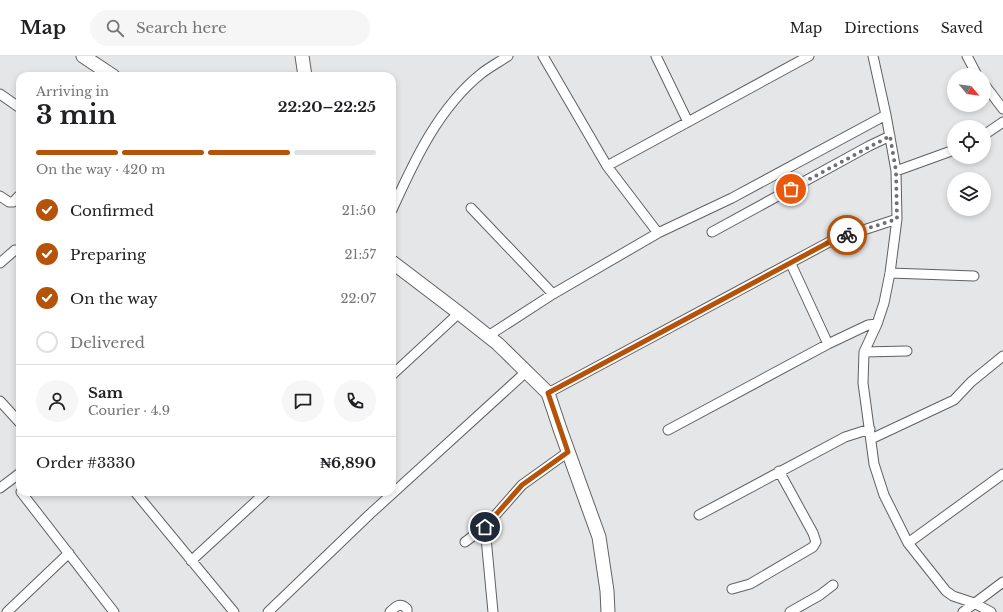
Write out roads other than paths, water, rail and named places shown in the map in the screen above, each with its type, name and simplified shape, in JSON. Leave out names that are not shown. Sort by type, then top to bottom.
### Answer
[{"type":"street","points":[[83,56],[107,72]]},
{"type":"street","points":[[302,56],[304,72]]},
{"type":"street","points":[[396,202],[426,142],[446,111],[464,90],[482,73],[508,56]]},
{"type":"street","points":[[543,56],[607,166],[658,233]]},
{"type":"street","points":[[656,56],[688,122]]},
{"type":"street","points":[[607,166],[809,56]]},
{"type":"street","points":[[873,56],[896,171],[897,219],[890,273],[884,303],[877,324],[864,352],[863,383],[874,464],[884,495],[908,543],[946,591],[953,596],[974,603],[991,612]]},
{"type":"street","points":[[967,56],[973,68]]},
{"type":"street","points":[[991,93],[1003,109]]},
{"type":"street","points":[[0,94],[16,105]]},
{"type":"street","points":[[488,336],[553,294],[658,233],[732,198],[886,116]]},
{"type":"street","points":[[991,130],[1003,122]]},
{"type":"street","points":[[712,232],[890,136]]},
{"type":"street","points":[[896,171],[947,153]]},
{"type":"street","points":[[0,196],[9,202],[13,202],[16,199]]},
{"type":"street","points":[[471,208],[553,294]]},
{"type":"street","points":[[548,393],[791,264],[833,240],[897,219]]},
{"type":"street","points":[[0,263],[15,250]]},
{"type":"street","points":[[791,264],[828,344]]},
{"type":"street","points":[[396,265],[459,312],[488,336],[527,371],[548,393],[599,537],[608,612]]},
{"type":"street","points":[[890,273],[974,276]]},
{"type":"street","points":[[396,371],[459,312]]},
{"type":"street","points":[[668,430],[828,344],[868,326],[877,324]]},
{"type":"street","points":[[864,352],[907,351]]},
{"type":"street","points":[[871,439],[954,400],[970,382],[1003,356]]},
{"type":"street","points":[[396,490],[527,371]]},
{"type":"street","points":[[0,401],[16,419]]},
{"type":"street","points":[[699,515],[845,437],[870,429]]},
{"type":"street","points":[[465,542],[485,527],[522,485],[568,452]]},
{"type":"street","points":[[732,589],[750,584],[813,547],[816,542],[813,533],[779,471]]},
{"type":"street","points":[[908,543],[1003,474]]},
{"type":"street","points":[[0,488],[16,476]]},
{"type":"street","points":[[12,480],[16,485]]},
{"type":"street","points":[[25,496],[114,612]]},
{"type":"street","points":[[138,496],[234,612]]},
{"type":"street","points":[[191,561],[262,496]]},
{"type":"street","points":[[268,612],[390,496]]},
{"type":"street","points":[[485,527],[493,612]]},
{"type":"street","points":[[7,612],[69,553]]},
{"type":"street","points":[[963,612],[1003,582]]},
{"type":"street","points":[[790,612],[820,595],[833,585]]},
{"type":"street","points":[[390,612],[400,605],[403,605],[407,609],[407,612]]}]
